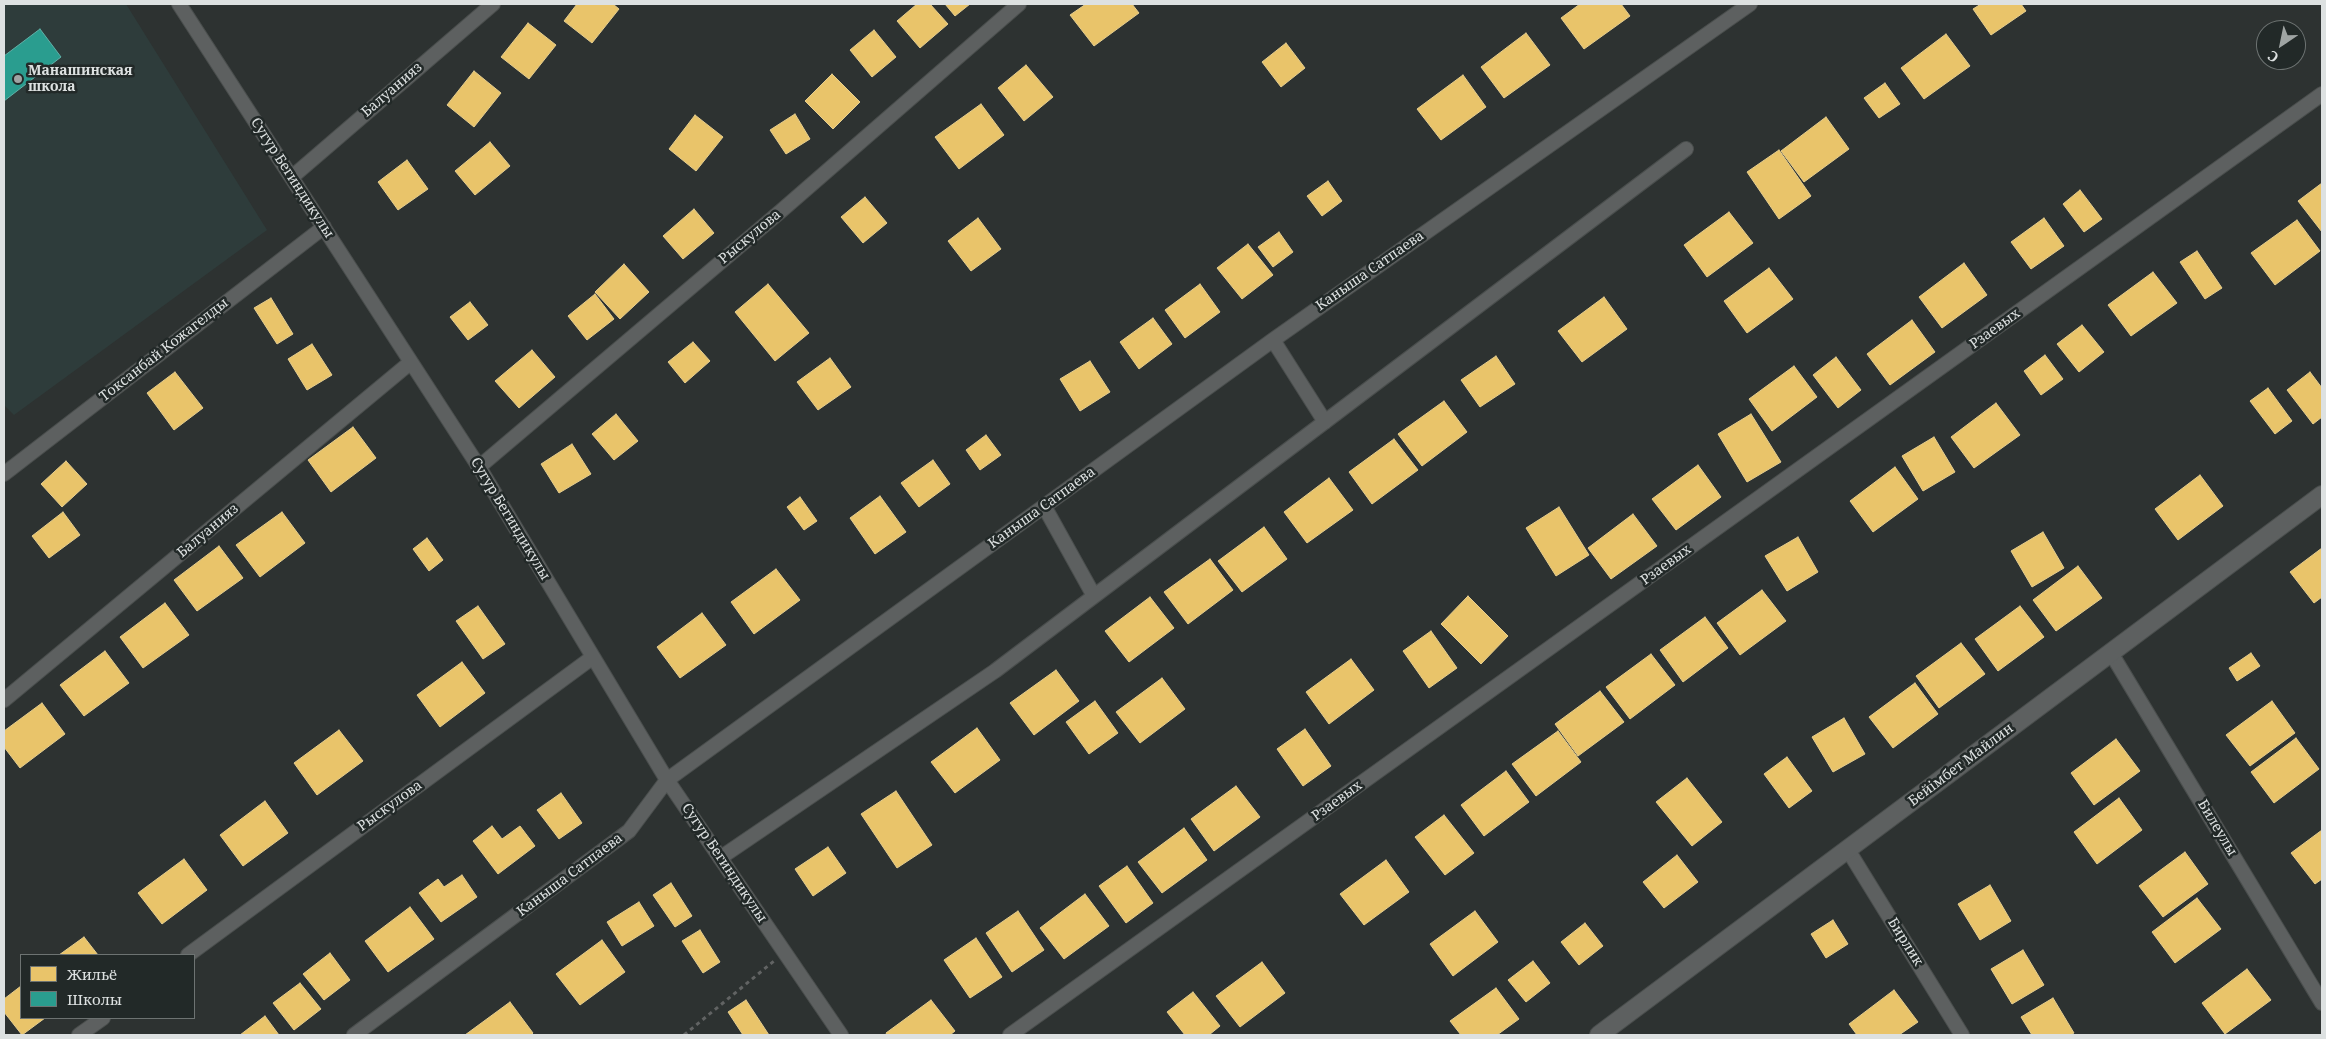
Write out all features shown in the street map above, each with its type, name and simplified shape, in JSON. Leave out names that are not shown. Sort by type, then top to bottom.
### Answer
[{"type":"street","name":"Сугур Бегиндикулы","points":[[179,4],[479,467],[667,780],[840,1035]]},
{"type":"street","name":"Балуанияз","points":[[292,177],[493,4]]},
{"type":"street","name":"Рыскулова","points":[[479,467],[774,217],[1019,4]]},
{"type":"street","name":"Каныша Сатпаева","points":[[354,1035],[629,832],[667,780],[1273,340],[1750,4]]},
{"type":"street","name":"Рзаевых","points":[[1010,1035],[2322,94]]},
{"type":"street","points":[[720,858],[995,670],[1686,149]]},
{"type":"street","name":"Токсанбай Кожагелды","points":[[5,471],[324,227]]},
{"type":"street","points":[[1273,340],[1325,422]]},
{"type":"street","name":"Балуанияз","points":[[4,700],[411,362]]},
{"type":"street","name":"Бейімбет Майлин","points":[[1599,1035],[2322,495]]},
{"type":"street","points":[[1044,506],[1094,596]]},
{"type":"street","name":"Билеулы","points":[[2111,653],[2322,1003]]},
{"type":"street","name":"Рыскулова","points":[[189,954],[593,657]]},
{"type":"street","name":"Бирлик","points":[[1848,850],[1962,1035]]},
{"type":"street","points":[[79,1035],[102,1019]]},
{"type":"path","points":[[684,1035],[784,952]]},
{"type":"shaded area","points":[[4,4],[126,4],[267,230],[14,415],[4,405]]},
{"type":"building: Жильё","points":[[577,4],[613,4],[619,9],[592,43],[564,21]]},
{"type":"building: Жильё","points":[[917,4],[930,4],[948,24],[920,48],[897,21]]},
{"type":"building: Жильё","points":[[945,4],[970,4],[955,16]]},
{"type":"building: Жильё","points":[[1086,4],[1132,4],[1139,13],[1094,46],[1070,15]]},
{"type":"building: Жильё","points":[[1580,4],[1621,4],[1630,16],[1584,49],[1561,18]]},
{"type":"building: Жильё","points":[[1981,4],[2021,4],[2026,11],[1991,35],[1973,9]]},
{"type":"building: Жильё","points":[[528,23],[556,45],[529,79],[501,57]]},
{"type":"building: Жильё","points":[[874,30],[896,57],[872,77],[850,50]]},
{"type":"building: Жильё","points":[[1526,33],[1550,65],[1504,98],[1481,67]]},
{"type":"building: Жильё","points":[[1946,34],[1970,66],[1924,99],[1901,68]]},
{"type":"building: Жильё","points":[[1286,43],[1305,68],[1281,87],[1262,62]]},
{"type":"building: Жильё","points":[[1026,65],[1053,97],[1024,121],[998,88]]},
{"type":"building: Жильё","points":[[474,71],[501,93],[474,127],[447,105]]},
{"type":"building: Жильё","points":[[832,74],[860,102],[833,129],[805,101]]},
{"type":"building: Жильё","points":[[1463,75],[1486,107],[1441,140],[1417,109]]},
{"type":"building: Жильё","points":[[1885,83],[1900,104],[1879,118],[1864,98]]},
{"type":"building: Жильё","points":[[981,104],[1004,135],[959,169],[935,137]]},
{"type":"building: Жильё","points":[[795,114],[810,139],[786,154],[770,130]]},
{"type":"building: Жильё","points":[[695,115],[723,137],[696,171],[669,149]]},
{"type":"building: Жильё","points":[[1826,117],[1849,149],[1804,182],[1781,151]]},
{"type":"building: Жильё","points":[[490,142],[510,166],[475,195],[455,171]]},
{"type":"building: Жильё","points":[[1779,150],[1811,196],[1779,219],[1747,172]]},
{"type":"building: Жильё","points":[[407,160],[428,189],[398,210],[378,182]]},
{"type":"building: Жильё","points":[[1328,181],[1342,201],[1322,216],[1307,196]]},
{"type":"building: Жильё","points":[[2322,183],[2322,232],[2298,201]]},
{"type":"building: Жильё","points":[[2080,190],[2102,219],[2084,232],[2063,204]]},
{"type":"building: Жильё","points":[[865,197],[887,223],[863,243],[841,217]]},
{"type":"building: Жильё","points":[[694,209],[714,233],[683,259],[663,236]]},
{"type":"building: Жильё","points":[[1729,212],[1753,243],[1707,277],[1684,245]]},
{"type":"building: Жильё","points":[[978,218],[1001,249],[971,271],[948,241]]},
{"type":"building: Жильё","points":[[2044,218],[2064,246],[2031,269],[2011,242]]},
{"type":"building: Жильё","points":[[2297,220],[2320,251],[2275,285],[2251,253]]},
{"type":"building: Жильё","points":[[1279,232],[1293,252],[1273,267],[1258,247]]},
{"type":"building: Жильё","points":[[1248,244],[1273,275],[1242,299],[1217,268]]},
{"type":"building: Жильё","points":[[2197,251],[2222,288],[2205,299],[2180,262]]},
{"type":"building: Жильё","points":[[1964,263],[1987,295],[1942,328],[1919,297]]},
{"type":"building: Жильё","points":[[624,264],[649,292],[620,319],[595,292]]},
{"type":"building: Жильё","points":[[1769,268],[1793,299],[1747,333],[1724,301]]},
{"type":"building: Жильё","points":[[2153,272],[2177,303],[2131,336],[2108,305]]},
{"type":"building: Жильё","points":[[768,284],[809,333],[775,361],[735,312]]},
{"type":"building: Жильё","points":[[1200,284],[1220,312],[1185,338],[1165,310]]},
{"type":"building: Жильё","points":[[595,294],[614,319],[587,340],[568,316]]},
{"type":"building: Жильё","points":[[1604,297],[1627,329],[1582,362],[1558,331]]},
{"type":"building: Жильё","points":[[271,298],[293,334],[277,344],[254,308]]},
{"type":"building: Жильё","points":[[470,302],[488,325],[468,340],[450,317]]},
{"type":"building: Жильё","points":[[1153,318],[1172,344],[1139,369],[1120,342]]},
{"type":"building: Жильё","points":[[1912,320],[1935,352],[1890,385],[1867,354]]},
{"type":"building: Жильё","points":[[2082,325],[2104,352],[2079,372],[2057,344]]},
{"type":"building: Жильё","points":[[693,342],[710,361],[685,383],[668,362]]},
{"type":"building: Жильё","points":[[312,344],[332,375],[307,390],[288,359]]},
{"type":"building: Жильё","points":[[532,350],[555,377],[519,408],[495,381]]},
{"type":"building: Жильё","points":[[2045,355],[2063,379],[2041,395],[2024,371]]},
{"type":"building: Жильё","points":[[1496,356],[1515,384],[1480,407],[1461,380]]},
{"type":"building: Жильё","points":[[1836,357],[1861,390],[1838,408],[1813,375]]},
{"type":"building: Жильё","points":[[830,358],[851,387],[818,410],[797,382]]},
{"type":"building: Жильё","points":[[1090,361],[1110,392],[1080,411],[1060,379]]},
{"type":"building: Жильё","points":[[1794,366],[1817,397],[1772,431],[1749,399]]},
{"type":"building: Жильё","points":[[175,372],[203,408],[174,430],[147,393]]},
{"type":"building: Жильё","points":[[2310,372],[2322,388],[2322,417],[2313,424],[2287,390]]},
{"type":"building: Жильё","points":[[2268,388],[2292,421],[2275,434],[2250,401]]},
{"type":"building: Жильё","points":[[1444,401],[1467,432],[1422,466],[1398,434]]},
{"type":"building: Жильё","points":[[1996,403],[2020,435],[1974,468],[1951,437]]},
{"type":"building: Жильё","points":[[616,414],[638,441],[614,460],[592,434]]},
{"type":"building: Жильё","points":[[1751,414],[1781,462],[1747,482],[1718,434]]},
{"type":"building: Жильё","points":[[353,427],[376,458],[331,492],[308,460]]},
{"type":"building: Жильё","points":[[986,435],[1001,455],[980,470],[966,450]]},
{"type":"building: Жильё","points":[[1934,437],[1955,472],[1923,491],[1902,456]]},
{"type":"building: Жильё","points":[[1394,439],[1418,470],[1372,504],[1349,472]]},
{"type":"building: Жильё","points":[[572,444],[591,474],[559,493],[541,464]]},
{"type":"building: Жильё","points":[[933,460],[950,484],[919,507],[901,483]]},
{"type":"building: Жильё","points":[[66,461],[87,484],[62,507],[41,484]]},
{"type":"building: Жильё","points":[[1698,465],[1721,497],[1676,530],[1652,499]]},
{"type":"building: Жильё","points":[[1895,467],[1918,499],[1873,532],[1850,501]]},
{"type":"building: Жильё","points":[[2200,475],[2223,506],[2178,540],[2155,509]]},
{"type":"building: Жильё","points":[[1329,478],[1353,510],[1307,543],[1284,512]]},
{"type":"building: Жильё","points":[[880,496],[906,532],[875,554],[850,518]]},
{"type":"building: Жильё","points":[[800,497],[817,521],[804,530],[787,507]]},
{"type":"building: Жильё","points":[[1559,507],[1589,555],[1556,576],[1526,528]]},
{"type":"building: Жильё","points":[[63,512],[80,535],[49,558],[32,536]]},
{"type":"building: Жильё","points":[[282,512],[305,543],[260,577],[236,545]]},
{"type":"building: Жильё","points":[[1633,514],[1657,546],[1611,579],[1588,548]]},
{"type":"building: Жильё","points":[[1264,527],[1287,559],[1242,592],[1218,561]]},
{"type":"building: Жильё","points":[[2043,532],[2064,568],[2032,587],[2011,551]]},
{"type":"building: Жильё","points":[[1798,537],[1818,572],[1787,591],[1765,556]]},
{"type":"building: Жильё","points":[[427,538],[443,560],[429,571],[413,549]]},
{"type":"building: Жильё","points":[[219,546],[243,578],[197,611],[174,580]]},
{"type":"building: Жильё","points":[[2322,548],[2322,597],[2314,603],[2290,572]]},
{"type":"building: Жильё","points":[[1210,559],[1233,590],[1188,624],[1164,592]]},
{"type":"building: Жильё","points":[[2078,566],[2102,598],[2056,631],[2033,600]]},
{"type":"building: Жильё","points":[[776,569],[800,600],[754,634],[731,602]]},
{"type":"building: Жильё","points":[[1762,590],[1786,621],[1740,655],[1717,623]]},
{"type":"building: Жильё","points":[[1468,596],[1508,636],[1481,664],[1441,624]]},
{"type":"building: Жильё","points":[[1150,597],[1174,628],[1129,662],[1105,631]]},
{"type":"building: Жильё","points":[[165,603],[189,635],[143,668],[120,637]]},
{"type":"building: Жильё","points":[[478,606],[505,644],[483,659],[456,621]]},
{"type":"building: Жильё","points":[[2020,606],[2044,637],[1998,671],[1975,639]]},
{"type":"building: Жильё","points":[[702,613],[726,645],[680,678],[657,647]]},
{"type":"building: Жильё","points":[[1705,617],[1728,648],[1683,682],[1660,650]]},
{"type":"building: Жильё","points":[[1431,631],[1457,668],[1429,688],[1403,651]]},
{"type":"building: Жильё","points":[[1961,643],[1985,674],[1939,708],[1916,676]]},
{"type":"building: Жильё","points":[[105,651],[129,683],[84,716],[60,685]]},
{"type":"building: Жильё","points":[[2251,653],[2260,666],[2237,681],[2229,668]]},
{"type":"building: Жильё","points":[[1651,654],[1675,685],[1630,719],[1606,687]]},
{"type":"building: Жильё","points":[[1351,659],[1374,690],[1329,724],[1306,692]]},
{"type":"building: Жильё","points":[[462,662],[485,693],[440,727],[417,695]]},
{"type":"building: Жильё","points":[[1056,670],[1079,701],[1034,735],[1010,703]]},
{"type":"building: Жильё","points":[[1162,678],[1185,709],[1140,743],[1116,712]]},
{"type":"building: Жильё","points":[[1915,683],[1938,714],[1893,748],[1869,717]]},
{"type":"building: Жильё","points":[[1600,691],[1624,722],[1578,756],[1555,724]]},
{"type":"building: Жильё","points":[[1095,701],[1118,733],[1089,754],[1066,722]]},
{"type":"building: Жильё","points":[[2272,701],[2295,733],[2250,766],[2226,735]]},
{"type":"building: Жильё","points":[[42,703],[65,734],[20,768],[4,747],[4,731]]},
{"type":"building: Жильё","points":[[1844,718],[1865,754],[1833,772],[1812,737]]},
{"type":"building: Жильё","points":[[977,728],[1000,760],[955,793],[931,762]]},
{"type":"building: Жильё","points":[[1305,729],[1331,766],[1303,786],[1277,749]]},
{"type":"building: Жильё","points":[[339,730],[363,761],[317,795],[294,763]]},
{"type":"building: Жильё","points":[[1558,731],[1581,762],[1536,796],[1512,764]]},
{"type":"building: Жильё","points":[[2296,738],[2319,769],[2274,803],[2251,772]]},
{"type":"building: Жильё","points":[[2116,739],[2140,771],[2094,805],[2071,773]]},
{"type":"building: Жильё","points":[[1787,757],[1812,791],[1789,808],[1764,774]]},
{"type":"building: Жильё","points":[[1506,771],[1529,802],[1484,836],[1461,805]]},
{"type":"building: Жильё","points":[[1687,778],[1722,822],[1692,846],[1656,802]]},
{"type":"building: Жильё","points":[[1236,786],[1260,817],[1214,851],[1191,819]]},
{"type":"building: Жильё","points":[[896,791],[932,845],[897,868],[861,814]]},
{"type":"building: Жильё","points":[[561,793],[582,823],[559,839],[537,810]]},
{"type":"building: Жильё","points":[[2119,798],[2142,830],[2097,864],[2074,832]]},
{"type":"building: Жильё","points":[[265,801],[288,833],[243,866],[220,835]]},
{"type":"building: Жильё","points":[[1444,815],[1474,853],[1445,875],[1415,837]]},
{"type":"building: Жильё","points":[[492,826],[502,839],[520,826],[535,846],[498,874],[473,841]]},
{"type":"building: Жильё","points":[[1184,828],[1207,860],[1162,893],[1138,862]]},
{"type":"building: Жильё","points":[[2322,830],[2322,879],[2315,884],[2291,853]]},
{"type":"building: Жильё","points":[[828,847],[846,873],[813,896],[795,869]]},
{"type":"building: Жильё","points":[[2185,852],[2208,884],[2163,917],[2139,886]]},
{"type":"building: Жильё","points":[[1677,855],[1698,882],[1664,908],[1643,882]]},
{"type":"building: Жильё","points":[[184,859],[207,890],[162,924],[138,893]]},
{"type":"building: Жильё","points":[[1386,860],[1409,892],[1364,925],[1340,894]]},
{"type":"building: Жильё","points":[[1127,866],[1153,903],[1126,923],[1099,886]]},
{"type":"building: Жильё","points":[[462,875],[477,897],[441,922],[419,893],[438,879],[444,887]]},
{"type":"building: Жильё","points":[[671,883],[692,916],[675,927],[653,895]]},
{"type":"building: Жильё","points":[[1990,885],[2011,921],[1980,940],[1958,904]]},
{"type":"building: Жильё","points":[[1085,894],[1109,926],[1064,959],[1040,928]]},
{"type":"building: Жильё","points":[[2197,898],[2221,929],[2175,963],[2152,932]]},
{"type":"building: Жильё","points":[[639,902],[654,926],[622,946],[607,922]]},
{"type":"building: Жильё","points":[[410,907],[434,939],[388,972],[365,941]]},
{"type":"building: Жильё","points":[[1018,911],[1044,950],[1012,972],[986,933]]},
{"type":"building: Жильё","points":[[1475,911],[1498,942],[1453,976],[1430,944]]},
{"type":"building: Жильё","points":[[1833,920],[1848,944],[1826,958],[1811,934]]},
{"type":"building: Жильё","points":[[1585,923],[1603,946],[1579,965],[1561,942]]},
{"type":"building: Жильё","points":[[700,930],[720,962],[703,973],[682,941]]},
{"type":"building: Жильё","points":[[84,937],[97,954],[60,954]]},
{"type":"building: Жильё","points":[[976,938],[1002,977],[970,998],[944,960]]},
{"type":"building: Жильё","points":[[602,940],[625,972],[580,1005],[556,974]]},
{"type":"building: Жильё","points":[[2023,950],[2044,985],[2012,1004],[1991,969]]},
{"type":"building: Жильё","points":[[330,953],[350,980],[324,1000],[303,974]]},
{"type":"building: Жильё","points":[[1533,961],[1550,983],[1526,1002],[1508,980]]},
{"type":"building: Жильё","points":[[1262,962],[1285,993],[1240,1027],[1216,996]]},
{"type":"building: Жильё","points":[[2247,969],[2271,1000],[2225,1034],[2202,1003]]},
{"type":"building: Жильё","points":[[300,983],[321,1009],[294,1030],[273,1003]]},
{"type":"building: Жильё","points":[[20,987],[20,1019],[44,1019],[22,1035],[4,1012],[4,999]]},
{"type":"building: Жильё","points":[[1496,988],[1519,1019],[1497,1035],[1461,1035],[1450,1021]]},
{"type":"building: Жильё","points":[[1894,990],[1918,1022],[1899,1035],[1857,1035],[1849,1024]]},
{"type":"building: Жильё","points":[[1193,992],[1220,1026],[1209,1035],[1185,1035],[1167,1012]]},
{"type":"building: Жильё","points":[[2053,998],[2074,1033],[2070,1035],[2032,1035],[2021,1017]]},
{"type":"building: Жильё","points":[[746,1000],[769,1035],[743,1035],[728,1012]]},
{"type":"building: Жильё","points":[[931,1000],[955,1031],[950,1035],[887,1035],[886,1033]]},
{"type":"building: Жильё","points":[[510,1002],[533,1033],[531,1035],[465,1035]]},
{"type":"building: Жильё","points":[[265,1016],[279,1035],[240,1035]]},
{"type":"building: Школы","name":"Манашинская школа","points":[[40,29],[61,57],[4,101],[4,56]]},
{"type":"place","name":"Манашинская школа","points":[[18,79]]}]
